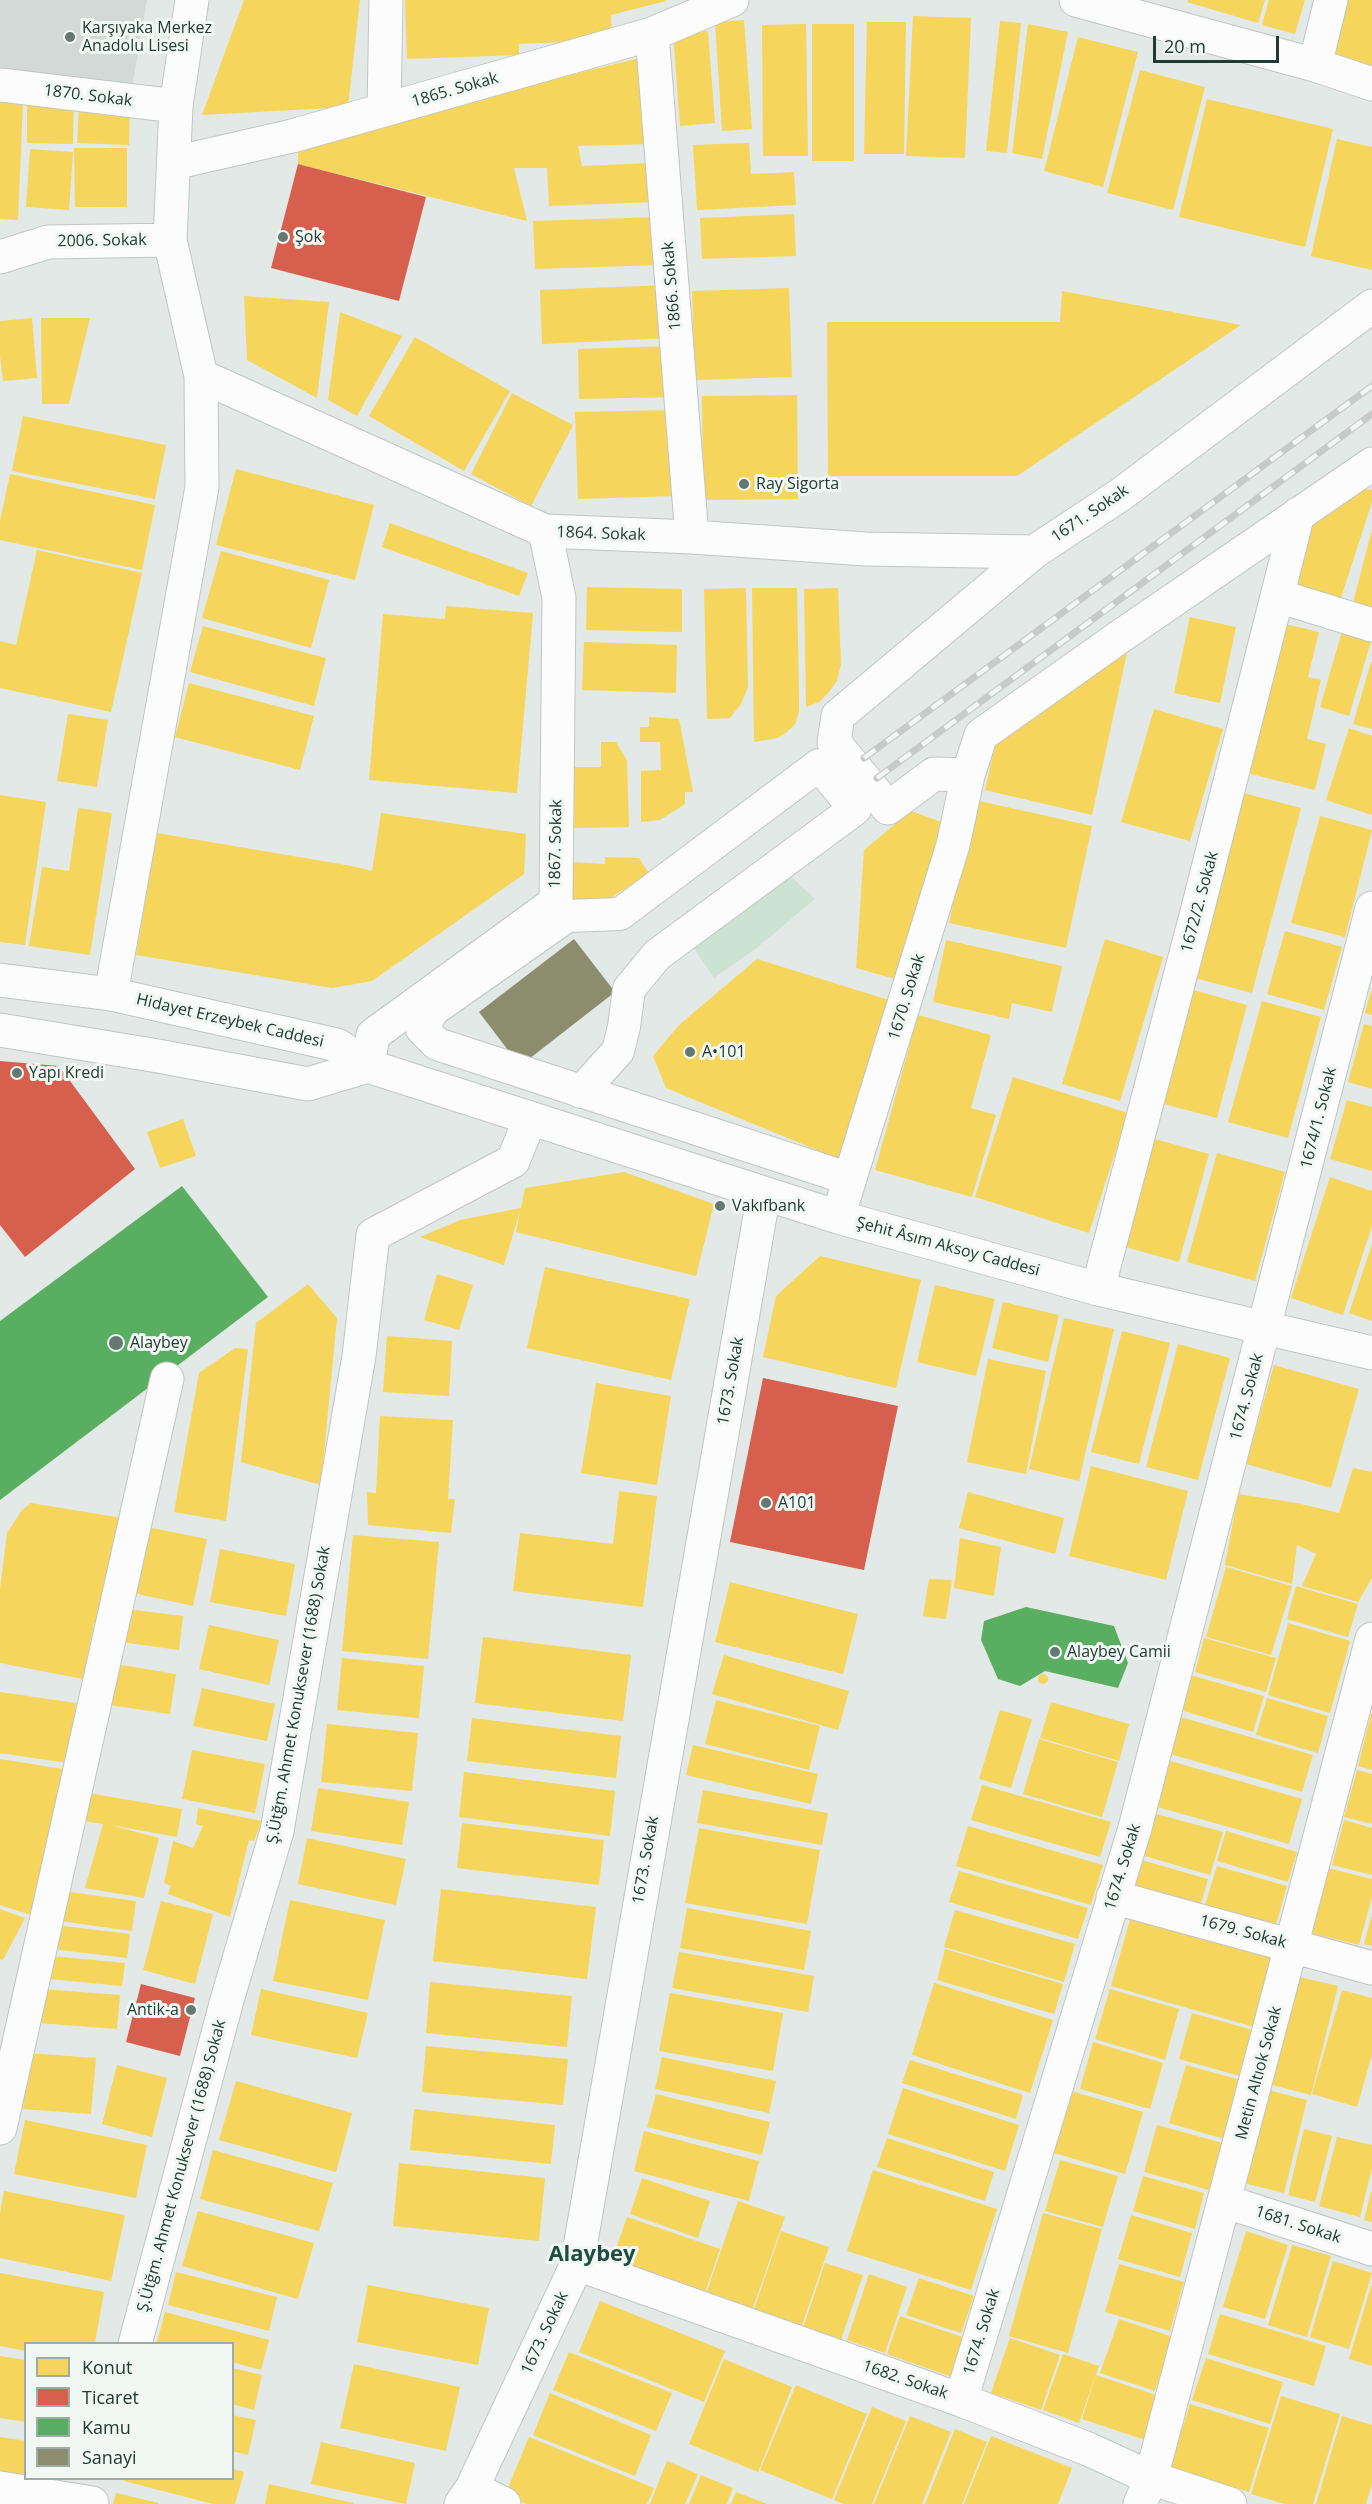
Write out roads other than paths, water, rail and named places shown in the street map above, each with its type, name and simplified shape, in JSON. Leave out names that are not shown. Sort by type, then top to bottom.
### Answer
[{"type":"street","points":[[111,994],[202,487],[201,376],[170,240],[176,106],[192,0]]},
{"type":"street","points":[[384,110],[386,0]]},
{"type":"street","name":"1865. Sokak","points":[[174,164],[292,136],[652,34],[732,0]]},
{"type":"street","points":[[1076,0],[1315,65],[1372,84]]},
{"type":"street","points":[[1315,65],[1331,0]]},
{"type":"street","name":"1866. Sokak","points":[[652,34],[692,537]]},
{"type":"street","name":"1870. Sokak","points":[[0,85],[176,106]]},
{"type":"street","name":"2006. Sokak","points":[[0,256],[48,242],[170,240]]},
{"type":"street","name":"1671. Sokak","points":[[968,775],[934,774],[888,808],[834,742],[838,716],[1034,552],[1120,495],[1372,306]]},
{"type":"street","name":"1864. Sokak","points":[[201,376],[545,531],[692,537],[866,549],[1034,552]]},
{"type":"street","points":[[968,775],[981,735],[1372,464]]},
{"type":"street","name":"1672/2. Sokak","points":[[1098,1289],[1298,514]]},
{"type":"street","name":"1867. Sokak","points":[[368,1065],[373,1035],[556,902],[560,598],[545,531]]},
{"type":"street","points":[[1278,596],[1372,625]]},
{"type":"street","points":[[581,1092],[618,1051],[629,989],[657,954],[855,809],[819,765],[620,914],[567,916],[433,1010],[422,1029],[437,1044],[581,1092],[850,1179]]},
{"type":"street","name":"1670. Sokak","points":[[838,1217],[952,845],[968,775]]},
{"type":"street","name":"1674/1. Sokak","points":[[1265,1328],[1372,908]]},
{"type":"street","name":"Hidayet Erzeybek Caddesi","points":[[0,980],[111,994],[337,1045],[368,1065],[530,1119]]},
{"type":"street","points":[[0,1030],[308,1084],[368,1065]]},
{"type":"street","name":"Şehit Âsım Aksoy Caddesi","points":[[530,1119],[838,1217],[1098,1289],[1372,1353]]},
{"type":"street","name":"Ş.Ütğm. Ahmet Konuksever (1688) Sokak","points":[[135,2342],[227,2000],[277,1831],[358,1356],[373,1235],[513,1161],[530,1119]]},
{"type":"street","name":"1673. Sokak","points":[[466,2496],[577,2264],[764,1193]]},
{"type":"street","name":"1674. Sokak","points":[[961,2400],[1135,1828],[1265,1328]]},
{"type":"street","points":[[0,2128],[168,1379]]},
{"type":"street","name":"Metin Altıok Sokak","points":[[1145,2491],[1370,1654]]},
{"type":"street","name":"1679. Sokak","points":[[1113,1897],[1372,1968]]},
{"type":"street","name":"1681. Sokak","points":[[1224,2201],[1372,2249]]},
{"type":"street","name":"1682. Sokak","points":[[577,2264],[961,2400],[1088,2449],[1145,2491],[1230,2504]]},
{"type":"street","points":[[0,2488],[94,2495]]},
{"type":"street","points":[[466,2496],[504,2504]]},
{"type":"railway","points":[[864,758],[1372,386]]},
{"type":"railway","points":[[877,778],[1372,414]]},
{"type":"place","name":"Karşıyaka Merkez Anadolu Lisesi","points":[[70,37]]},
{"type":"place","name":"Şok","points":[[283,237]]},
{"type":"place","name":"Ray Sigorta","points":[[744,484]]},
{"type":"place","name":"A•101","points":[[690,1052]]},
{"type":"place","name":"Yapı Kredi","points":[[17,1073]]},
{"type":"place","name":"Vakıfbank","points":[[720,1206]]},
{"type":"place","name":"Alaybey","points":[[116,1343]]},
{"type":"place","name":"A101","points":[[766,1503]]},
{"type":"place","name":"Alaybey Camii","points":[[1055,1652]]},
{"type":"place","name":"Antik-a","points":[[191,2010]]},
{"type":"district","name":"Alaybey","points":[[592,2255]]}]
